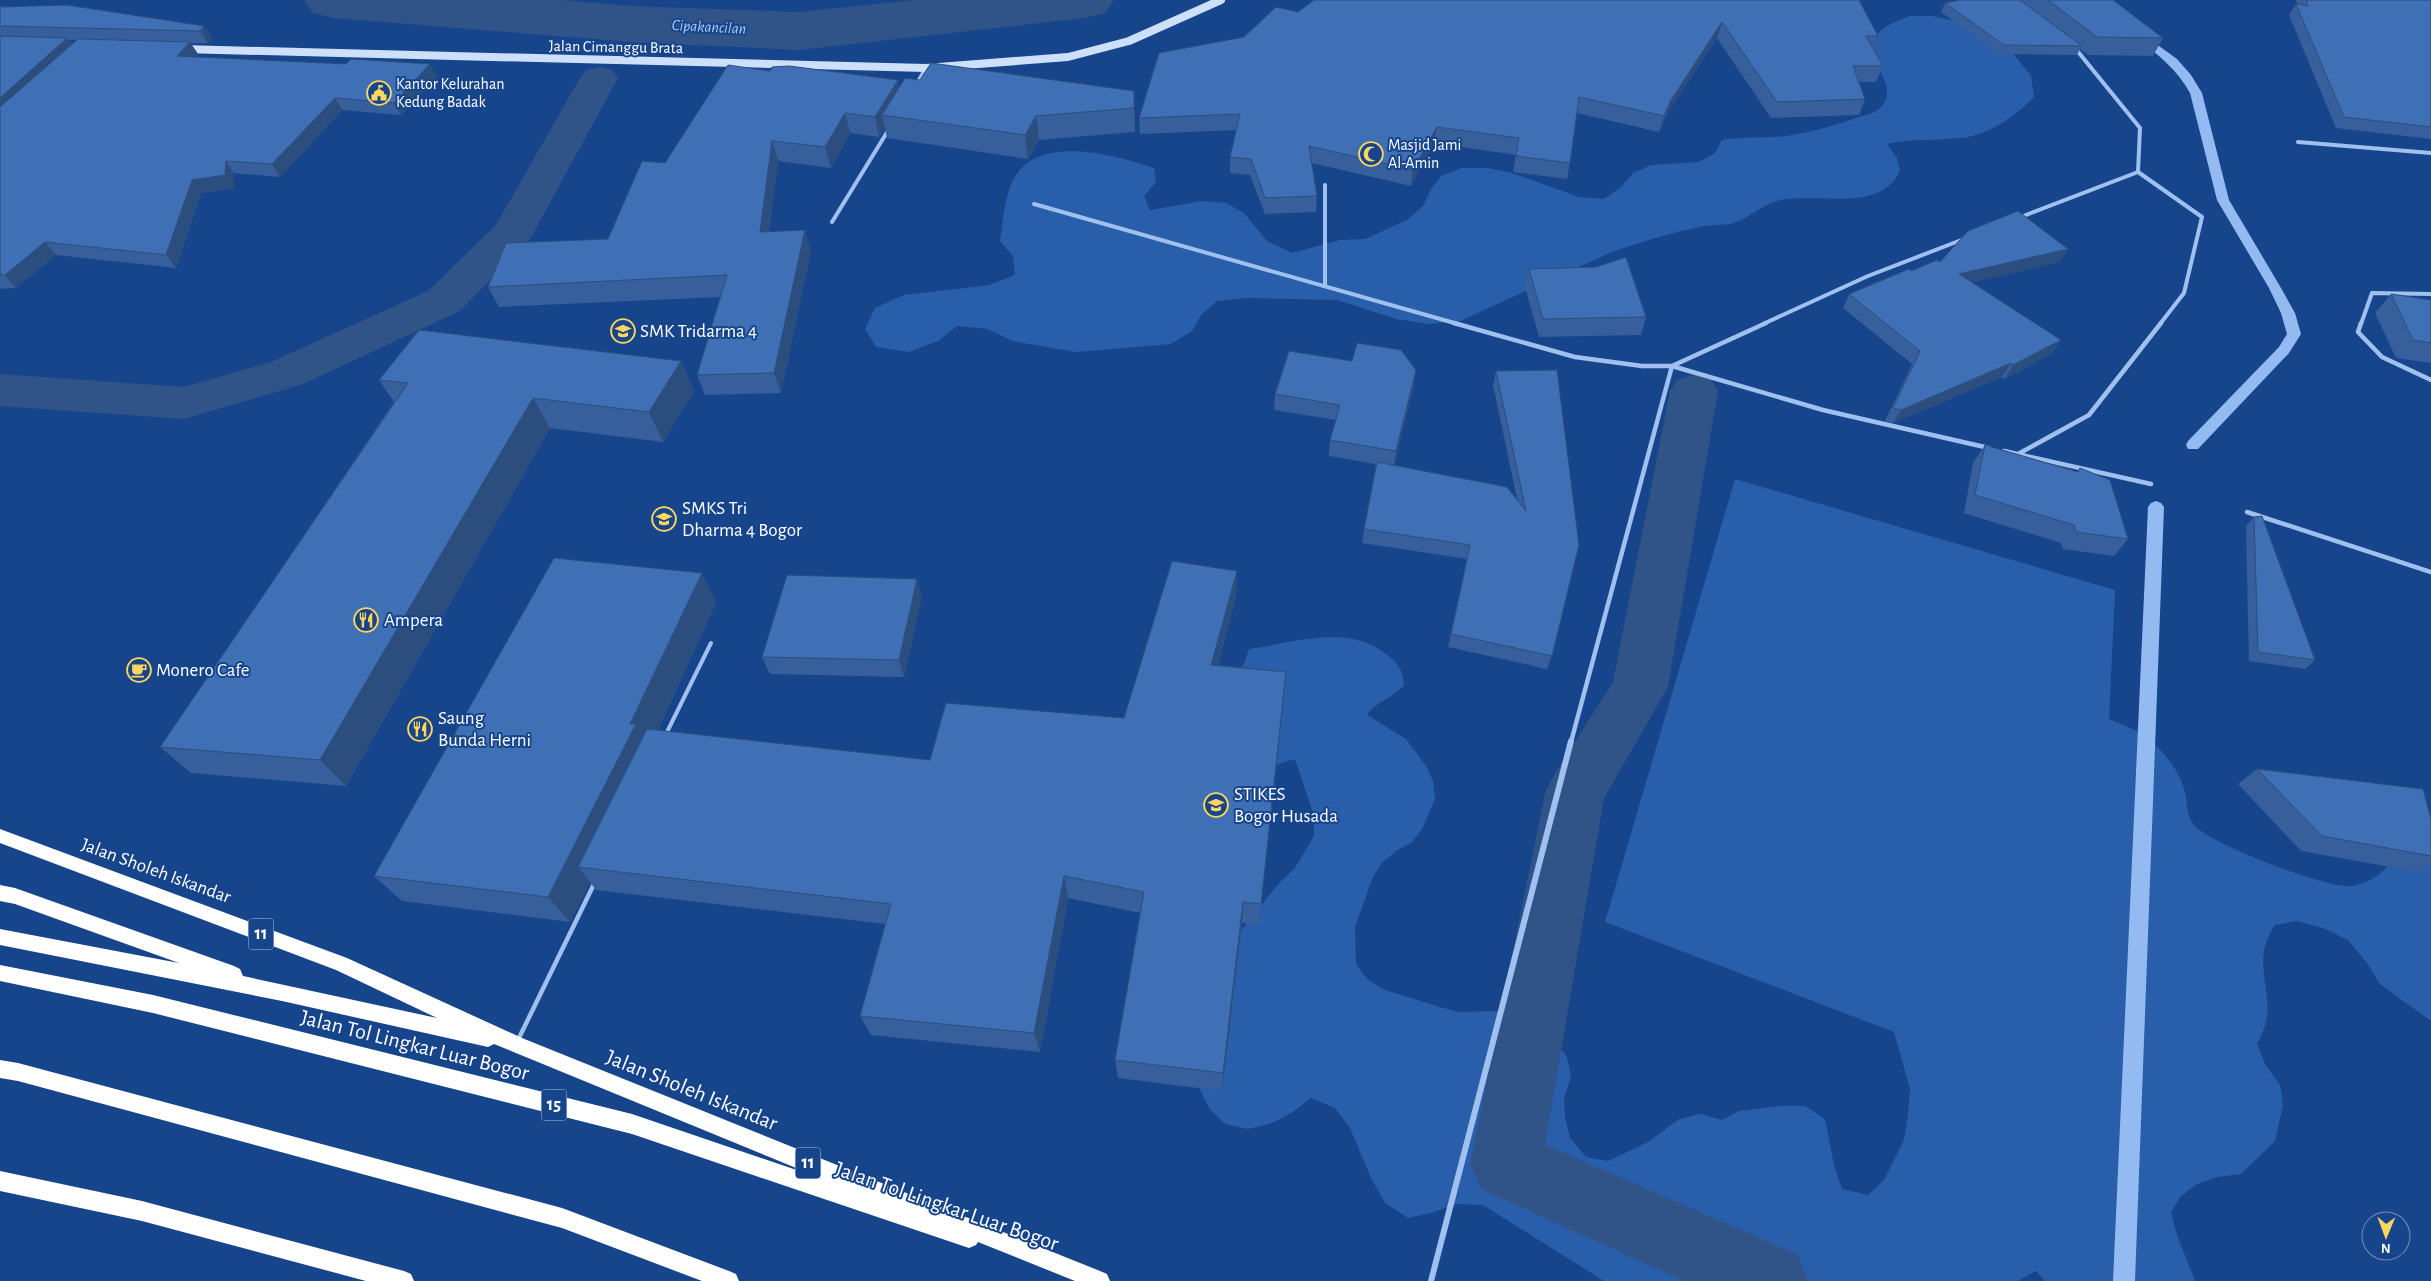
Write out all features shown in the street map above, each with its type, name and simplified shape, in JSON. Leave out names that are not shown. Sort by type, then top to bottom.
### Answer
[{"type":"highway","name":"Jalan Sholeh Iskandar","points":[[0,836],[341,964],[516,1045],[1100,1281]]},
{"type":"highway","points":[[0,893],[15,896],[282,992]]},
{"type":"highway","name":"Jalan Sholeh Iskandar","points":[[0,937],[282,992],[516,1045]]},
{"type":"highway","name":"Jalan Tol Lingkar Luar Bogor","points":[[0,972],[153,1004],[632,1124],[1096,1281]]},
{"type":"highway","points":[[0,1069],[28,1074],[562,1218],[729,1281]]},
{"type":"highway","points":[[0,1182],[142,1211],[404,1281]]},
{"type":"street","name":"Jalan Cimanggu Brata","points":[[175,48],[926,68],[1068,58],[1129,42],[1221,0]]},
{"type":"street","points":[[2066,42],[2082,54],[2140,128],[2138,172]]},
{"type":"street","points":[[911,93],[926,68]]},
{"type":"street","points":[[832,222],[891,126]]},
{"type":"street","points":[[2298,142],[2431,153]]},
{"type":"street","points":[[2008,222],[2138,172]]},
{"type":"street","points":[[2017,454],[2089,415],[2184,293],[2202,217],[2138,172]]},
{"type":"street","points":[[1325,185],[1325,286]]},
{"type":"street","points":[[1034,204],[1575,358],[1642,366],[1672,366],[1823,410],[2151,484]]},
{"type":"street","points":[[1431,1281],[1612,582],[1672,366],[1868,276],[1971,236]]},
{"type":"street","points":[[2431,294],[2372,293],[2358,332],[2382,357],[2431,380]]},
{"type":"street","points":[[2247,512],[2431,572]]},
{"type":"lane","points":[[663,741],[711,643]]},
{"type":"lane","points":[[516,1045],[598,875]]},
{"type":"shaded area","points":[[1910,16],[1933,16],[1955,21],[2012,52],[2031,76],[2034,97],[2010,118],[1981,133],[1960,138],[1905,141],[1887,144],[1897,158],[1900,171],[1886,188],[1879,192],[1856,198],[1793,198],[1781,200],[1768,204],[1734,223],[1704,226],[1645,241],[1612,252],[1460,321],[1429,324],[1396,319],[1337,300],[1246,298],[1217,301],[1201,315],[1192,331],[1171,344],[1076,352],[1012,341],[988,329],[957,326],[938,341],[909,352],[876,347],[865,329],[875,308],[904,295],[989,285],[1015,275],[1013,256],[1000,241],[1007,196],[1019,171],[1032,160],[1047,154],[1084,152],[1103,154],[1154,168],[1156,182],[1144,196],[1150,210],[1202,201],[1226,203],[1244,213],[1267,241],[1292,253],[1340,240],[1365,239],[1407,220],[1423,206],[1431,189],[1441,176],[1461,168],[1488,168],[1512,173],[1579,197],[1604,199],[1621,187],[1633,173],[1651,165],[1699,162],[1715,153],[1722,140],[1796,134],[1873,113],[1878,110],[1886,98],[1886,86],[1872,50],[1875,38],[1886,27]]},
{"type":"shaded area","points":[[1735,479],[2115,590],[2109,719],[2139,733],[2150,740],[2163,753],[2179,776],[2186,796],[2191,821],[2204,833],[2221,843],[2268,863],[2316,880],[2348,886],[2358,885],[2373,878],[2404,851],[2431,846],[2431,1021],[2380,984],[2367,963],[2348,940],[2323,928],[2297,921],[2275,925],[2267,941],[2263,956],[2267,1012],[2265,1027],[2257,1043],[2265,1064],[2280,1085],[2283,1105],[2275,1141],[2241,1174],[2217,1177],[2197,1184],[2181,1196],[2171,1212],[2177,1235],[2195,1281],[2045,1281],[2036,1271],[2018,1281],[1604,1281],[1483,1205],[1457,1204],[1431,1213],[1408,1218],[1385,1203],[1371,1178],[1350,1128],[1335,1108],[1311,1098],[1293,1112],[1272,1123],[1248,1129],[1225,1124],[1209,1108],[1199,1088],[1194,1064],[1239,933],[1279,883],[1295,868],[1314,836],[1314,816],[1295,759],[1278,764],[1259,789],[1234,677],[1244,664],[1249,649],[1302,640],[1337,637],[1354,639],[1371,645],[1390,657],[1399,667],[1404,685],[1367,715],[1406,739],[1426,766],[1433,781],[1435,799],[1422,829],[1412,842],[1396,851],[1382,863],[1373,877],[1355,927],[1356,964],[1368,980],[1385,990],[1459,1012],[1500,1011],[1538,1029],[1554,1040],[1567,1057],[1571,1077],[1564,1098],[1565,1118],[1570,1138],[1586,1157],[1608,1161],[1648,1142],[1679,1119],[1700,1114],[1722,1120],[1739,1111],[1781,1106],[1805,1106],[1825,1119],[1834,1165],[1842,1189],[1868,1195],[1884,1180],[1904,1140],[1910,1089],[1894,1032],[1605,922]]},
{"type":"building","points":[[1314,0],[1859,0],[1878,36],[1866,36],[1883,66],[1853,66],[1865,99],[1777,102],[1722,22],[1671,100],[1664,116],[1579,97],[1570,163],[1516,156],[1519,138],[1437,127],[1413,170],[1309,146],[1317,196],[1265,198],[1251,159],[1230,157],[1240,114],[1139,118],[1159,53],[1244,37],[1276,7],[1298,12]]},
{"type":"building","points":[[1960,0],[2020,0],[2082,46],[2004,45],[1945,3]]},
{"type":"building","points":[[2048,0],[2113,0],[2163,38],[2097,37]]},
{"type":"building","points":[[2306,0],[2431,0],[2431,127],[2344,117],[2296,4],[2308,6]]},
{"type":"building","points":[[67,5],[204,26],[200,31],[0,26],[0,7]]},
{"type":"building","points":[[0,36],[67,38],[0,98]]},
{"type":"building","points":[[78,39],[190,42],[177,56],[346,64],[351,59],[430,64],[394,103],[335,98],[272,164],[226,161],[225,175],[192,180],[166,255],[45,242],[5,275],[0,275],[0,107]]},
{"type":"building","points":[[931,63],[1134,91],[1134,108],[1036,116],[1025,135],[882,115],[905,78],[920,80]]},
{"type":"building","points":[[728,65],[770,71],[772,67],[789,66],[898,80],[875,117],[845,113],[825,147],[772,141],[760,232],[805,230],[774,373],[697,375],[727,275],[488,287],[506,243],[608,239],[642,161],[665,163]]},
{"type":"building","points":[[2018,211],[2068,249],[1959,274],[2061,340],[2013,365],[2011,363],[1901,410],[1893,408],[1920,351],[1849,294],[1909,269],[1911,271],[1937,260],[1940,262],[1968,231]]},
{"type":"building","points":[[1626,257],[1646,317],[1543,319],[1529,269],[1596,267]]},
{"type":"building","points":[[2391,294],[2431,300],[2431,343],[2413,340]]},
{"type":"building","points":[[419,330],[681,361],[649,412],[533,398],[320,760],[160,747],[408,383],[379,380]]},
{"type":"building","points":[[1357,343],[1401,350],[1416,370],[1396,451],[1330,440],[1340,405],[1275,394],[1289,351],[1352,361]]},
{"type":"building","points":[[1557,370],[1579,545],[1552,656],[1451,634],[1470,545],[1364,529],[1377,462],[1507,487],[1526,511],[1496,371]]},
{"type":"building","points":[[1985,445],[2078,472],[2080,468],[2110,480],[2128,539],[2076,532],[2074,525],[1975,495]]},
{"type":"building","points":[[2262,516],[2315,660],[2258,652],[2254,517]]},
{"type":"building","points":[[554,558],[702,573],[630,724],[636,724],[548,897],[374,876]]},
{"type":"building","points":[[1172,561],[1237,571],[1211,665],[1286,672],[1261,904],[1243,902],[1223,1073],[1115,1060],[1144,892],[1064,876],[1034,1033],[860,1016],[891,904],[578,867],[647,729],[930,760],[946,703],[1124,718]]},
{"type":"building","points":[[787,575],[917,579],[899,660],[762,657]]},
{"type":"building","points":[[2257,769],[2423,789],[2431,819],[2431,856],[2322,836]]},
{"type":"waterway","name":"Cipakancilan","points":[[334,0],[631,24],[799,31],[1084,0]]},
{"type":"waterway","points":[[2141,36],[2173,61],[2187,77],[2196,93],[2223,200],[2275,288],[2288,313],[2294,334],[2284,350],[2193,445]]},
{"type":"waterway","points":[[0,390],[184,403],[287,373],[444,301],[513,232],[599,78]]},
{"type":"waterway","points":[[1694,391],[1640,687],[1575,793],[1506,1164],[1770,1281]]},
{"type":"waterway","points":[[2124,1281],[2156,507]]},
{"type":"place","name":"Kantor Kelurahan Kedung Badak","points":[[379,93]]},
{"type":"place","name":"Masjid Jami Al-Amin","points":[[1371,154]]},
{"type":"place","name":"SMK Tridarma 4","points":[[623,331]]},
{"type":"place","name":"SMKS Tri Dharma 4 Bogor","points":[[664,519]]},
{"type":"place","name":"Ampera","points":[[366,620]]},
{"type":"place","name":"Monero Cafe","points":[[139,670]]},
{"type":"place","name":"Saung Bunda Herni","points":[[420,729]]},
{"type":"place","name":"STIKES Bogor Husada","points":[[1216,805]]}]
